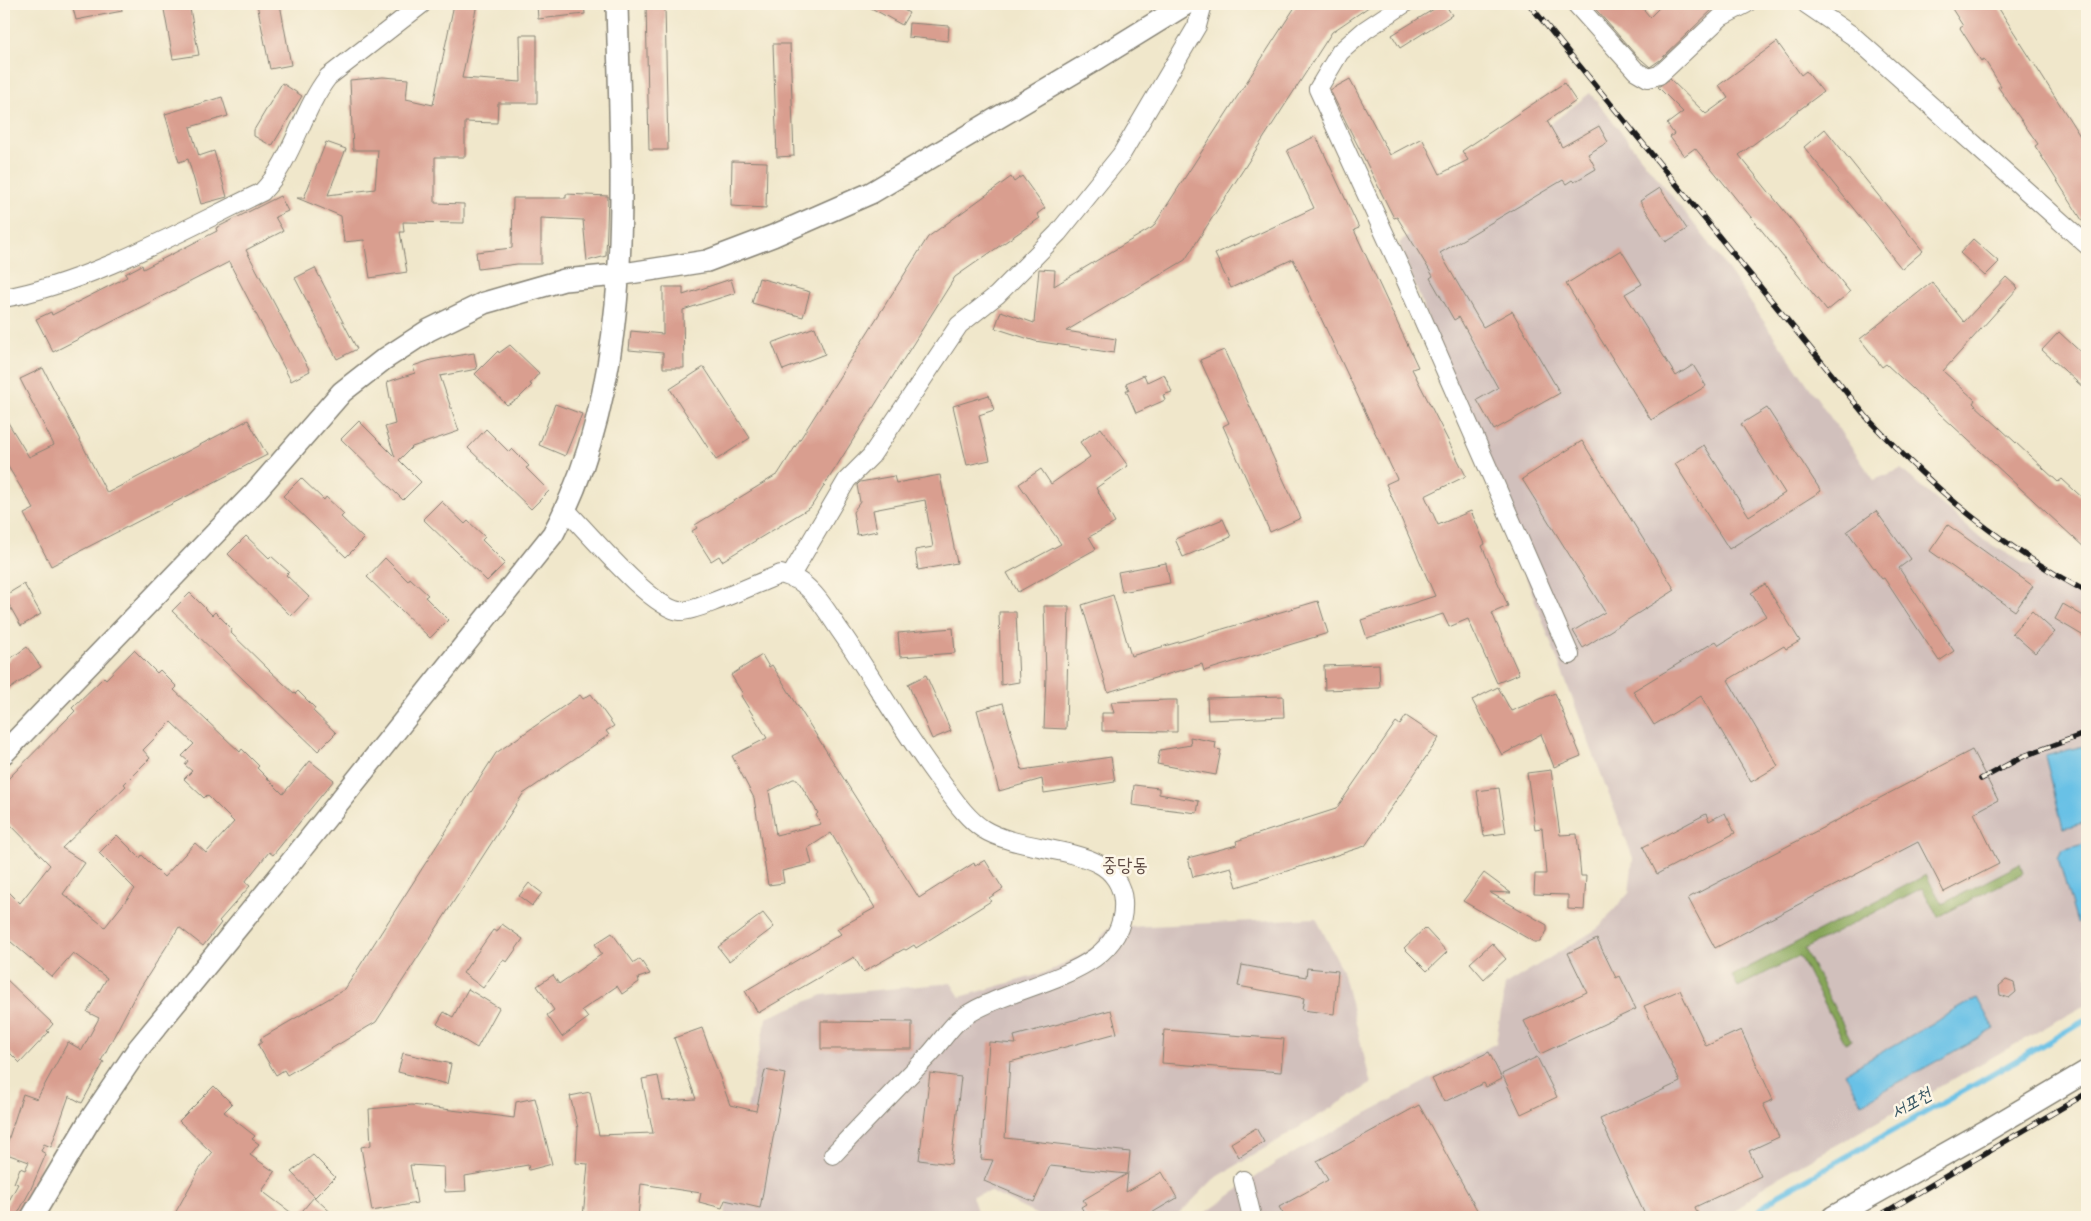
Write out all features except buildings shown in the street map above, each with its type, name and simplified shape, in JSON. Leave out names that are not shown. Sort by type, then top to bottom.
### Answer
[{"type":"street","points":[[4,298],[36,293],[109,264],[262,192],[275,179],[317,91],[328,77],[422,4]]},
{"type":"street","points":[[32,1217],[88,1123],[138,1049],[298,854],[553,534],[566,510],[596,428],[608,373],[621,212],[617,4]]},
{"type":"street","points":[[4,752],[255,492],[342,392],[362,376],[430,330],[484,304],[564,280],[617,275],[707,261],[773,236],[872,193],[1186,4]]},
{"type":"street","points":[[790,578],[848,480],[871,456],[959,324],[997,294],[1058,233],[1121,155],[1198,26],[1203,4]]},
{"type":"street","points":[[1404,4],[1365,30],[1340,52],[1318,89],[1403,274],[1570,655]]},
{"type":"street","points":[[1576,4],[1636,71],[1648,78],[1659,75],[1720,17],[1746,4]]},
{"type":"street","points":[[1806,4],[1853,36],[2087,246]]},
{"type":"street","points":[[566,510],[639,587],[664,606],[680,612],[696,608],[781,574],[799,581],[813,592],[867,669],[939,780],[961,808],[983,829],[1003,838],[1100,864],[1117,880],[1122,893],[1124,916],[1114,938],[1099,955],[1076,970],[979,1007],[956,1024],[833,1155]]},
{"type":"street","points":[[1833,1217],[2087,1071]]},
{"type":"street","points":[[1244,1180],[1252,1217]]},
{"type":"shaded area","points":[[1590,93],[1710,244],[1874,480],[1901,469],[1980,538],[2087,599],[2087,1004],[1768,1183],[1728,1217],[1200,1217],[1277,1162],[1496,1043],[1505,985],[1597,929],[1629,893],[1633,858],[1399,243]]},
{"type":"shaded area","points":[[1316,918],[1343,971],[1371,1084],[1214,1179],[1176,1217],[1041,1217],[991,1192],[972,1196],[979,1217],[724,1217],[766,1018],[823,995],[951,983],[960,997],[1051,971],[1094,947],[1108,928]]},
{"type":"green space","points":[[2020,864],[2023,873],[1938,917],[1922,888],[1804,949],[1851,1040],[1845,1043],[1799,956],[1738,987],[1732,976],[1926,875],[1942,904]]},
{"type":"water","points":[[2087,745],[2087,822],[2063,828],[2045,756]]},
{"type":"water","points":[[2087,843],[2087,917],[2077,923],[2058,858],[2062,850]]},
{"type":"water","points":[[1977,998],[1994,1029],[1862,1103],[1845,1073]]},
{"type":"waterway","name":"서포천","points":[[1751,1217],[1778,1195],[1969,1088],[2087,1019]]},
{"type":"railway","points":[[1529,4],[1869,420],[1919,471],[1970,515],[2025,555],[2087,592]]},
{"type":"railway","points":[[1981,779],[2024,756],[2087,733]]},
{"type":"railway","points":[[1877,1217],[2087,1093]]},
{"type":"district","name":"중당동","points":[[1125,863]]}]
